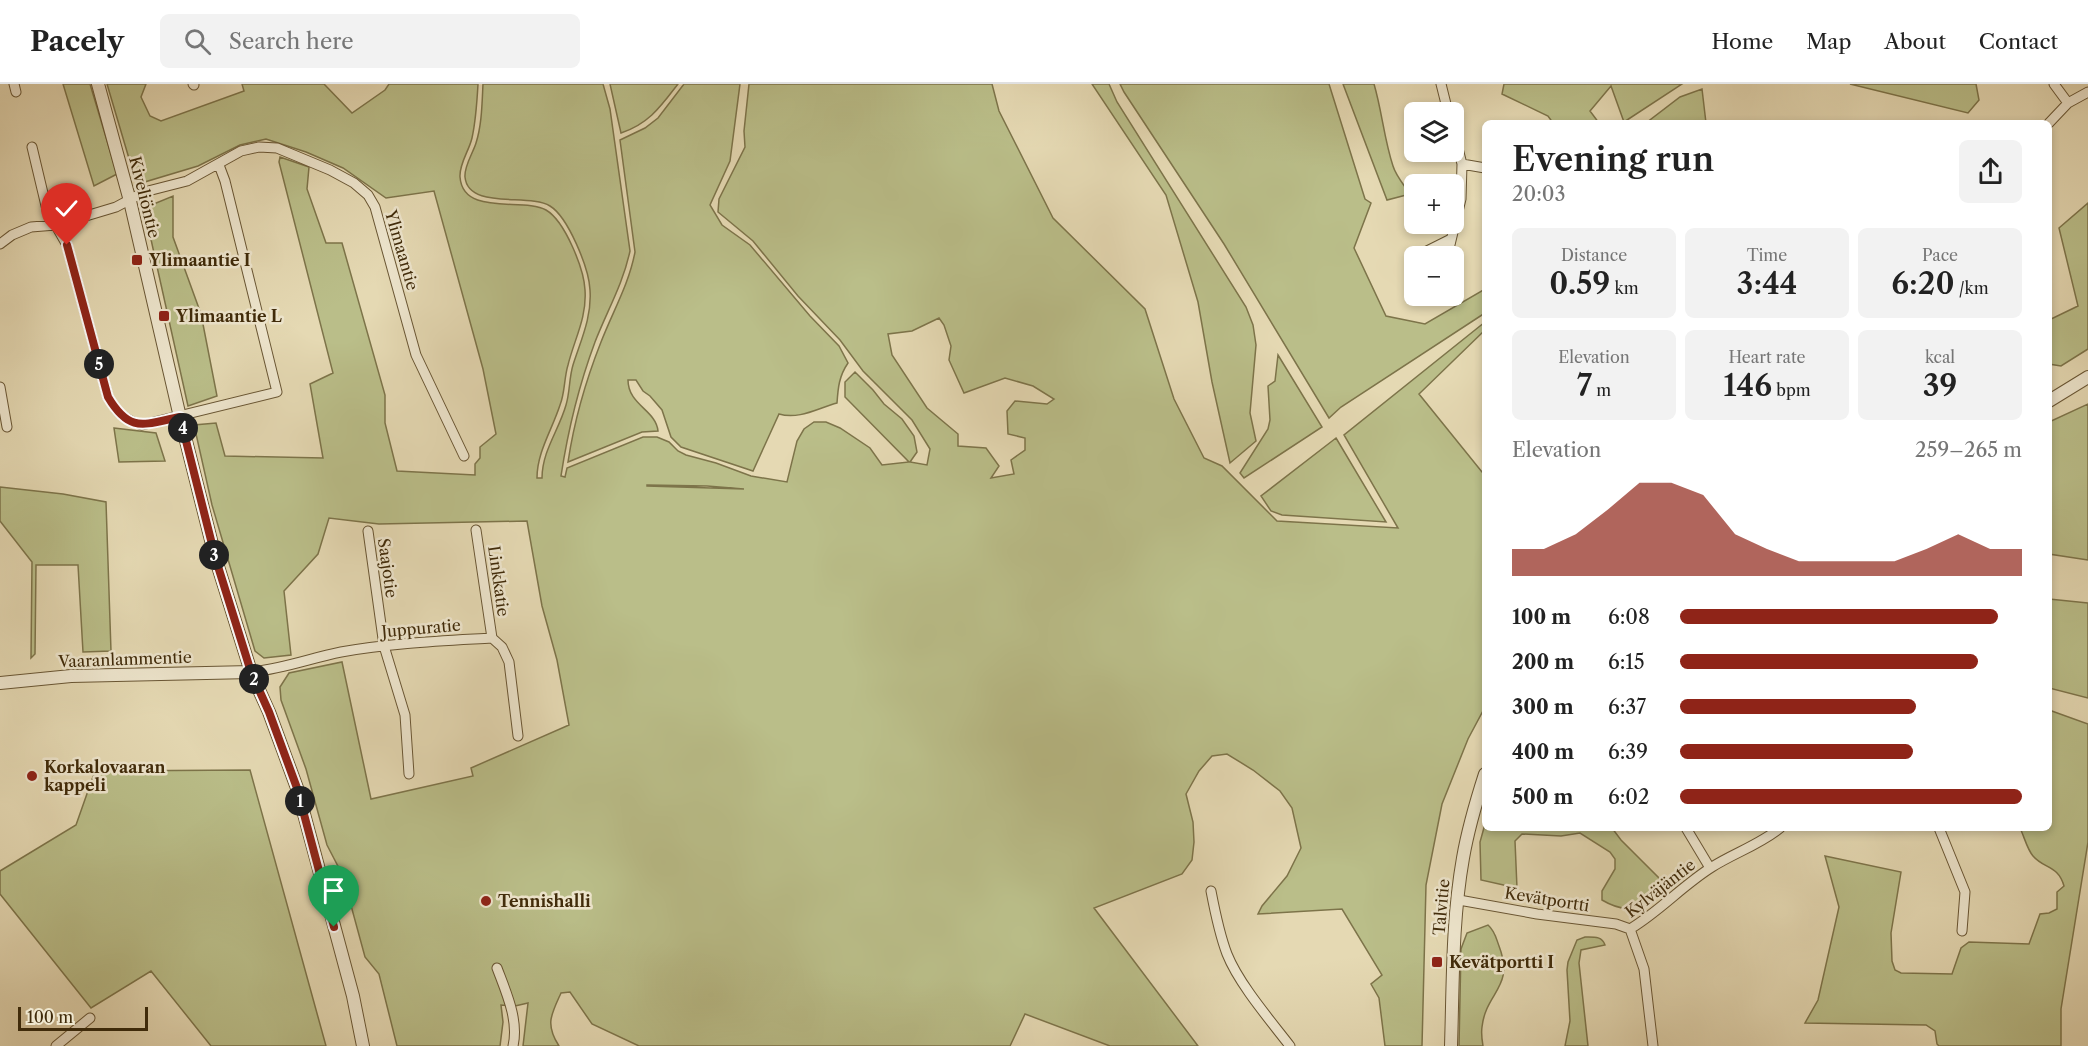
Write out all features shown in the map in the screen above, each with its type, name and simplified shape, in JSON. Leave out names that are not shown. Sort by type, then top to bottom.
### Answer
[{"type":"street","name":"Kiveliöntie","points":[[98,84],[130,201],[216,560],[251,672],[269,712],[297,788],[353,996],[363,1046]]},
{"type":"street","points":[[1441,84],[1446,102]]},
{"type":"street","points":[[2054,84],[2068,103]]},
{"type":"street","points":[[2052,120],[2068,103],[2088,92]]},
{"type":"street","points":[[32,147],[47,210],[67,245],[108,397],[116,411],[126,420],[142,425],[277,392],[225,181],[219,165]]},
{"type":"street","name":"Ylimaantie","points":[[0,244],[12,235],[31,227],[56,225],[116,207],[144,192],[187,181],[241,151],[259,147],[277,148],[330,170],[354,183],[368,195],[375,207],[416,355],[464,456]]},
{"type":"street","points":[[1450,246],[1461,199],[1462,164],[1482,167]]},
{"type":"street","points":[[1438,246],[1451,239]]},
{"type":"street","points":[[2052,399],[2088,377]]},
{"type":"street","points":[[0,387],[7,427]]},
{"type":"street","name":"Linkkatie","points":[[476,530],[492,638]]},
{"type":"street","name":"Saajotie","points":[[368,531],[384,646],[405,714],[410,774]]},
{"type":"street","points":[[492,638],[502,647],[509,663],[518,736]]},
{"type":"street","name":"Juppuratie","points":[[251,672],[339,652],[413,642],[492,638]]},
{"type":"street","name":"Vaaranlammentie","points":[[0,683],[71,676],[251,672]]},
{"type":"street","name":"Talvitie","points":[[1451,1046],[1456,915],[1463,859],[1482,784]]},
{"type":"street","points":[[1688,831],[1710,868]]},
{"type":"street","name":"Kylväjäntie","points":[[1653,1046],[1644,969],[1630,929],[1647,919],[1710,868],[1768,838],[1776,831]]},
{"type":"street","points":[[1940,831],[1965,892],[1962,931]]},
{"type":"street","points":[[1211,891],[1228,957],[1253,999],[1290,1046]]},
{"type":"street","name":"Kevätportti","points":[[1459,900],[1537,914],[1616,924],[1630,929]]},
{"type":"street","points":[[497,968],[511,1003],[513,1046]]},
{"type":"street","points":[[56,1046],[90,1018]]},
{"type":"green space","points":[[63,84],[90,84],[117,174],[94,186]]},
{"type":"green space","points":[[107,84],[146,84],[141,97],[150,116],[161,121],[244,91],[242,84],[324,84],[352,113],[385,90],[389,84],[478,84],[472,138],[460,172],[464,189],[472,197],[483,202],[536,206],[546,210],[560,224],[572,246],[584,281],[585,300],[582,319],[567,370],[562,400],[539,459],[537,478],[542,478],[545,459],[566,405],[572,370],[588,319],[589,281],[582,257],[570,232],[564,221],[550,206],[540,202],[488,197],[477,194],[469,187],[465,173],[476,143],[483,84],[603,84],[610,109],[630,251],[619,286],[589,358],[579,391],[561,476],[565,477],[567,468],[643,437],[657,437],[669,442],[686,455],[751,476],[787,482],[797,441],[804,429],[814,422],[826,422],[840,428],[870,448],[882,465],[909,462],[845,397],[845,382],[855,372],[884,404],[902,419],[914,436],[917,452],[910,462],[927,465],[930,449],[912,420],[863,371],[840,340],[798,296],[753,241],[718,212],[719,199],[745,147],[744,131],[749,84],[992,84],[999,111],[1053,218],[1145,309],[1174,399],[1204,458],[1222,466],[1277,521],[1398,528],[1344,435],[1482,324],[1482,333],[1419,394],[1482,472],[1482,713],[1468,739],[1442,804],[1426,885],[1422,1046],[1385,1046],[1379,998],[1371,984],[1382,975],[1342,909],[1258,914],[1287,876],[1301,848],[1292,808],[1280,791],[1227,754],[1212,756],[1199,771],[1186,794],[1193,822],[1194,842],[1192,860],[1182,874],[1094,908],[1198,1046],[1110,1046],[1025,1014],[1010,1046],[639,1046],[592,1024],[570,992],[561,993],[551,1020],[552,1032],[559,1046],[523,1046],[528,1003],[515,1006],[501,1005],[503,1022],[500,1046],[397,1046],[379,974],[365,957],[343,876],[327,845],[306,769],[281,700],[280,687],[289,673],[342,662],[371,799],[473,776],[471,768],[569,725],[557,660],[542,606],[527,521],[379,524],[329,518],[318,554],[284,591],[291,655],[264,658],[255,651],[212,505],[194,425],[216,423],[225,456],[323,458],[310,384],[333,373],[279,162],[280,157],[309,167],[307,189],[326,243],[342,243],[385,395],[385,423],[397,471],[475,475],[475,464],[480,458],[480,447],[496,434],[483,369],[434,191],[386,198],[343,168],[306,152],[266,139],[240,145],[198,166],[138,184]],"holes":[[[939,318],[944,325],[951,346],[949,360],[964,393],[1005,378],[1033,386],[1054,399],[1047,404],[1015,401],[1007,411],[1008,434],[1025,438],[1025,450],[1011,460],[1014,474],[991,478],[999,466],[986,448],[958,446],[958,434],[927,408],[892,355],[888,334],[912,331]],[[647,485],[707,486],[744,489]]]},
{"type":"green space","points":[[610,84],[678,84],[647,119],[621,133]]},
{"type":"green space","points":[[684,84],[740,84],[730,161],[710,205],[722,225],[750,245],[810,316],[839,346],[848,363],[841,377],[837,403],[794,416],[779,414],[753,471],[681,447],[671,437],[662,410],[643,391],[636,380],[628,380],[632,396],[652,418],[658,431],[642,432],[568,462],[586,386],[601,342],[625,286],[635,252],[620,140],[645,128],[658,118]]},
{"type":"green space","points":[[1092,84],[1109,84],[1117,102],[1246,307],[1253,325],[1256,345],[1250,413],[1256,441],[1230,463],[1212,382],[1198,302],[1166,195]]},
{"type":"green space","points":[[1120,84],[1329,84],[1365,199],[1371,203],[1354,248],[1386,316],[1425,324],[1456,306],[1464,306],[1464,301],[1482,291],[1482,315],[1341,407],[1329,418],[1224,244]]},
{"type":"green space","points":[[1343,84],[1374,84],[1387,146],[1393,166],[1404,186],[1404,196],[1387,200]]},
{"type":"green space","points":[[1504,84],[1682,84],[1627,120],[1623,120],[1611,86],[1590,111],[1597,120],[1551,120],[1548,116],[1502,94]]},
{"type":"green space","points":[[1850,84],[1976,84],[1979,100],[1968,113]]},
{"type":"green space","points":[[1702,89],[1706,120],[1650,120],[1680,97]]},
{"type":"green space","points":[[173,196],[173,237],[201,314],[217,396],[188,406],[144,208]]},
{"type":"green space","points":[[2088,203],[2088,349],[2061,366],[2052,364],[2052,319],[2078,306],[2059,228]]},
{"type":"green space","points":[[1278,355],[1322,427],[1244,478],[1240,473],[1268,429],[1270,420],[1268,386],[1275,381]]},
{"type":"green space","points":[[2088,404],[2088,560],[2052,554],[2052,421]]},
{"type":"green space","points":[[114,428],[156,433],[165,461],[119,462]]},
{"type":"green space","points":[[1336,438],[1386,522],[1282,515],[1271,511],[1261,496]]},
{"type":"green space","points":[[0,487],[63,494],[106,502],[111,651],[83,652],[78,565],[36,565],[35,654],[31,658],[32,562],[0,521]]},
{"type":"green space","points":[[2052,599],[2088,603],[2088,698],[2052,689]]},
{"type":"green space","points":[[2052,711],[2088,724],[2088,842],[2061,1009],[2061,1046],[1939,1046],[1935,1031],[1926,1025],[1805,1023],[1818,1000],[1839,907],[1825,856],[1901,872],[1891,933],[1892,961],[1895,970],[1901,973],[1952,974],[1961,948],[1969,942],[2029,944],[2040,914],[2057,909],[2057,892],[2064,886],[2061,879],[2058,874],[2037,860],[2027,846],[2021,831],[2052,831]]},
{"type":"green space","points":[[250,770],[326,1046],[211,1046],[151,971],[91,1008],[0,894],[0,871],[76,825],[95,771]]},
{"type":"green space","points":[[1483,831],[1614,831],[1663,885],[1649,899],[1636,907],[1620,908],[1602,900],[1602,891],[1615,869],[1615,859],[1610,852],[1580,833],[1561,836],[1522,834],[1515,841],[1517,888],[1481,880],[1480,842]]},
{"type":"green space","points":[[1488,925],[1495,935],[1503,960],[1502,981],[1485,1015],[1482,1032],[1483,1046],[1459,1046],[1461,949],[1467,933]]},
{"type":"green space","points":[[1585,937],[1600,939],[1605,945],[1581,950],[1579,963],[1588,1046],[1565,1046],[1570,1021],[1568,962],[1577,940]]},
{"type":"place","name":"Ylimaantie I","points":[[137,260]]},
{"type":"place","name":"Ylimaantie L","points":[[164,316]]},
{"type":"place","name":"Korkalovaaran kappeli","points":[[32,776]]},
{"type":"place","name":"Tennishalli","points":[[486,901]]},
{"type":"place","name":"Kevätportti I","points":[[1437,962]]},
{"type":"route","points":[[67,245],[108,397],[116,411],[126,420],[142,425],[180,417],[216,560],[251,672],[269,712],[297,788],[334,927]]}]
